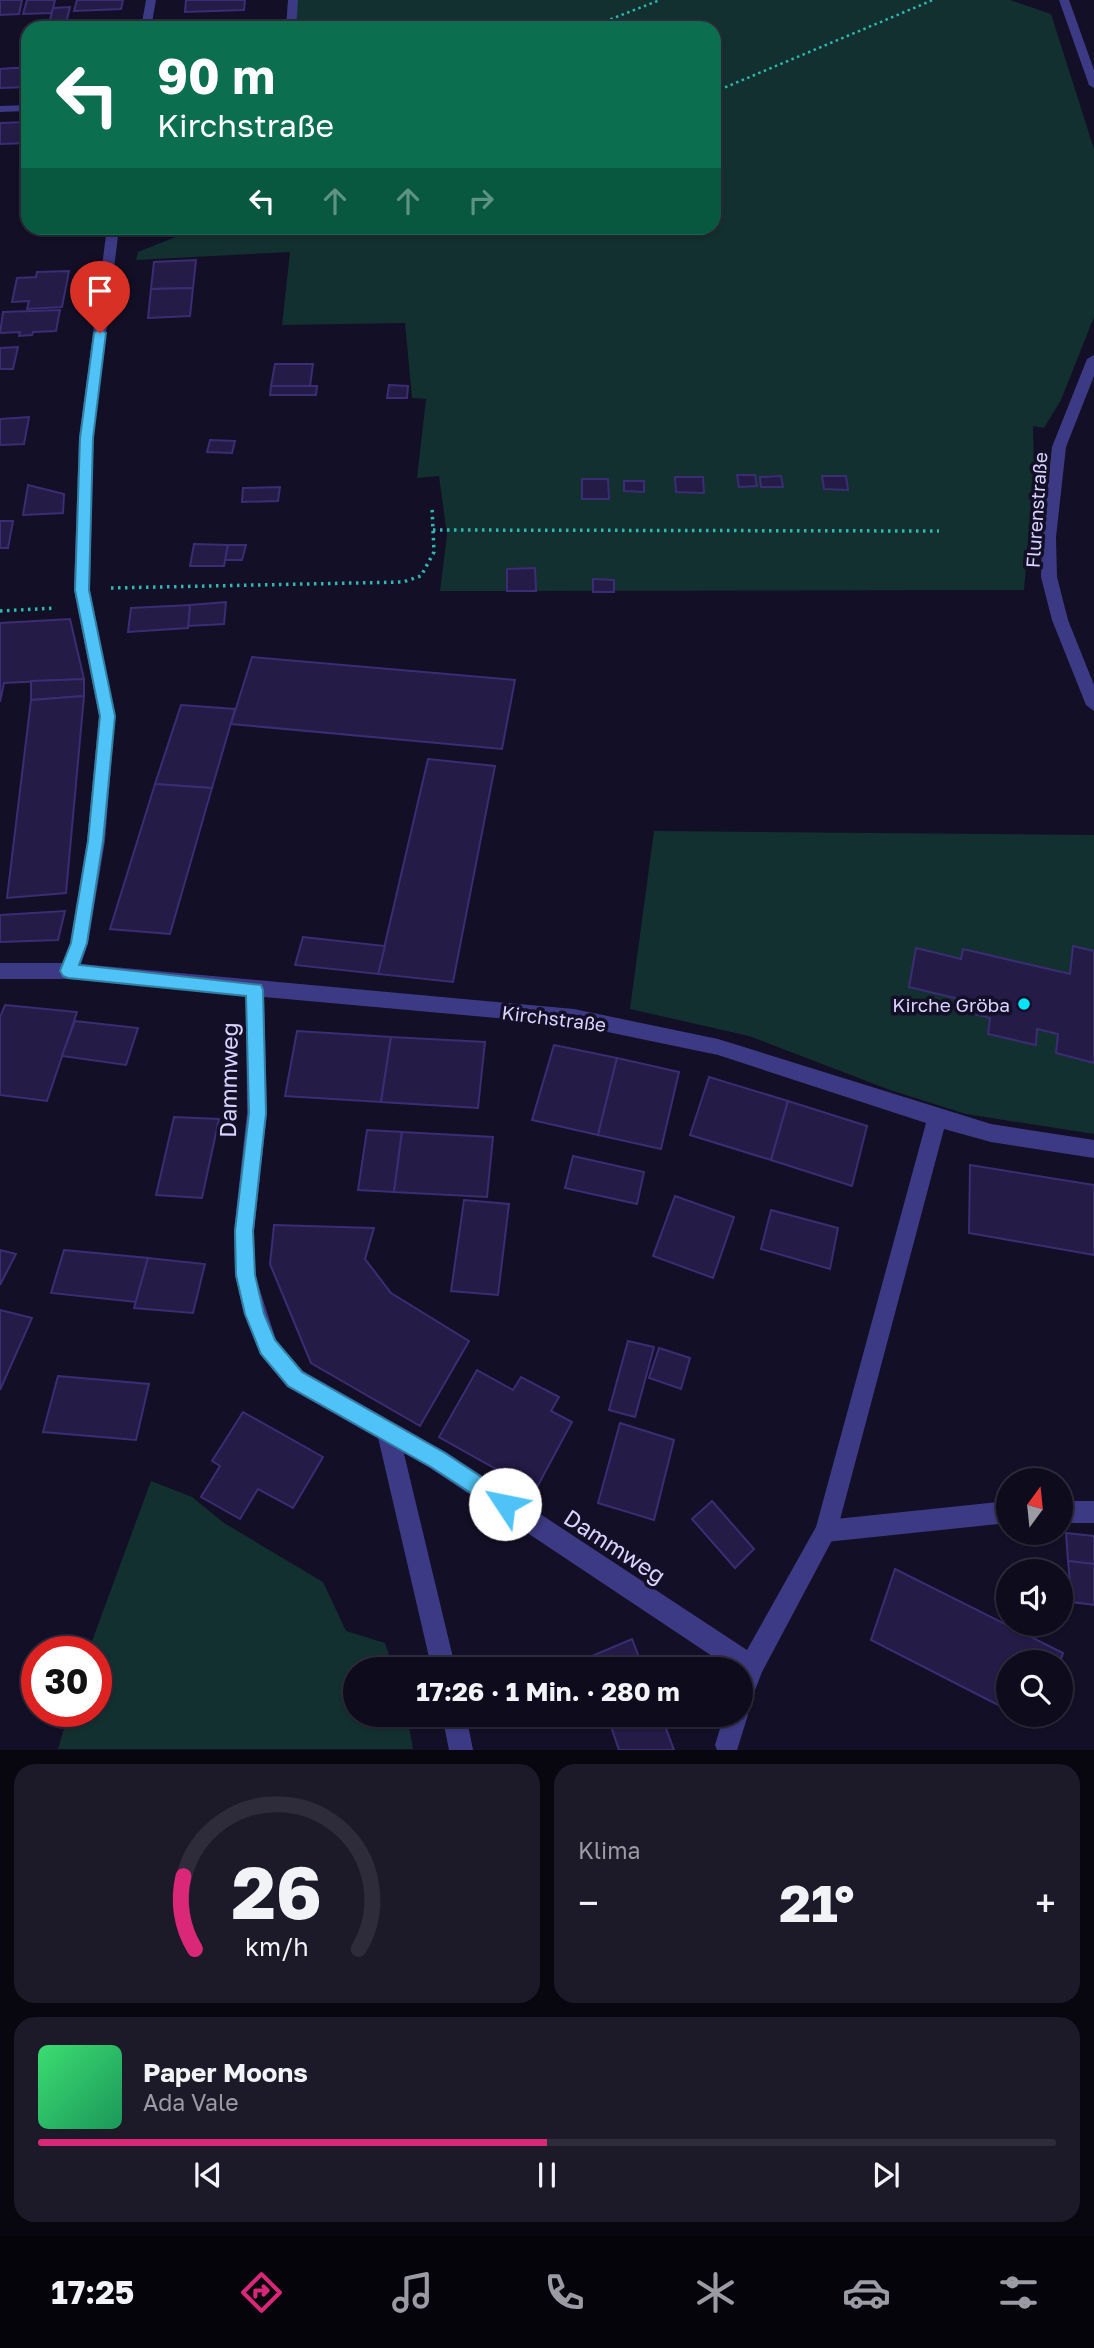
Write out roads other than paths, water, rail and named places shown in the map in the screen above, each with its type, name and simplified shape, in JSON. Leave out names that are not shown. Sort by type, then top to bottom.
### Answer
[{"type":"street","points":[[147,21],[151,0]]},
{"type":"street","points":[[291,21],[293,0]]},
{"type":"street","points":[[1064,0],[1094,85]]},
{"type":"street","points":[[0,109],[21,108]]},
{"type":"street","points":[[68,971],[79,943],[96,841],[107,716],[82,590],[86,438],[112,235]]},
{"type":"street","name":"Flurenstraße","points":[[1094,359],[1059,447],[1049,537],[1049,577],[1060,620],[1094,705]]},
{"type":"street","name":"Kirchstraße","points":[[0,971],[68,971],[574,1017],[718,1047],[991,1133],[1094,1149]]},
{"type":"street","name":"Dammweg","points":[[255,990],[257,1113],[244,1231],[245,1275],[255,1314],[268,1347],[295,1379],[438,1460],[736,1657]]},
{"type":"street","points":[[753,1663],[826,1531],[937,1118]]},
{"type":"street","points":[[388,1433],[441,1657]]},
{"type":"street","points":[[1073,1512],[1094,1512]]},
{"type":"street","points":[[826,1531],[996,1513]]},
{"type":"street","points":[[456,1727],[461,1749]]},
{"type":"street","points":[[727,1745],[732,1727]]},
{"type":"place","name":"Kirche Gröba","points":[[1024,1004]]}]
